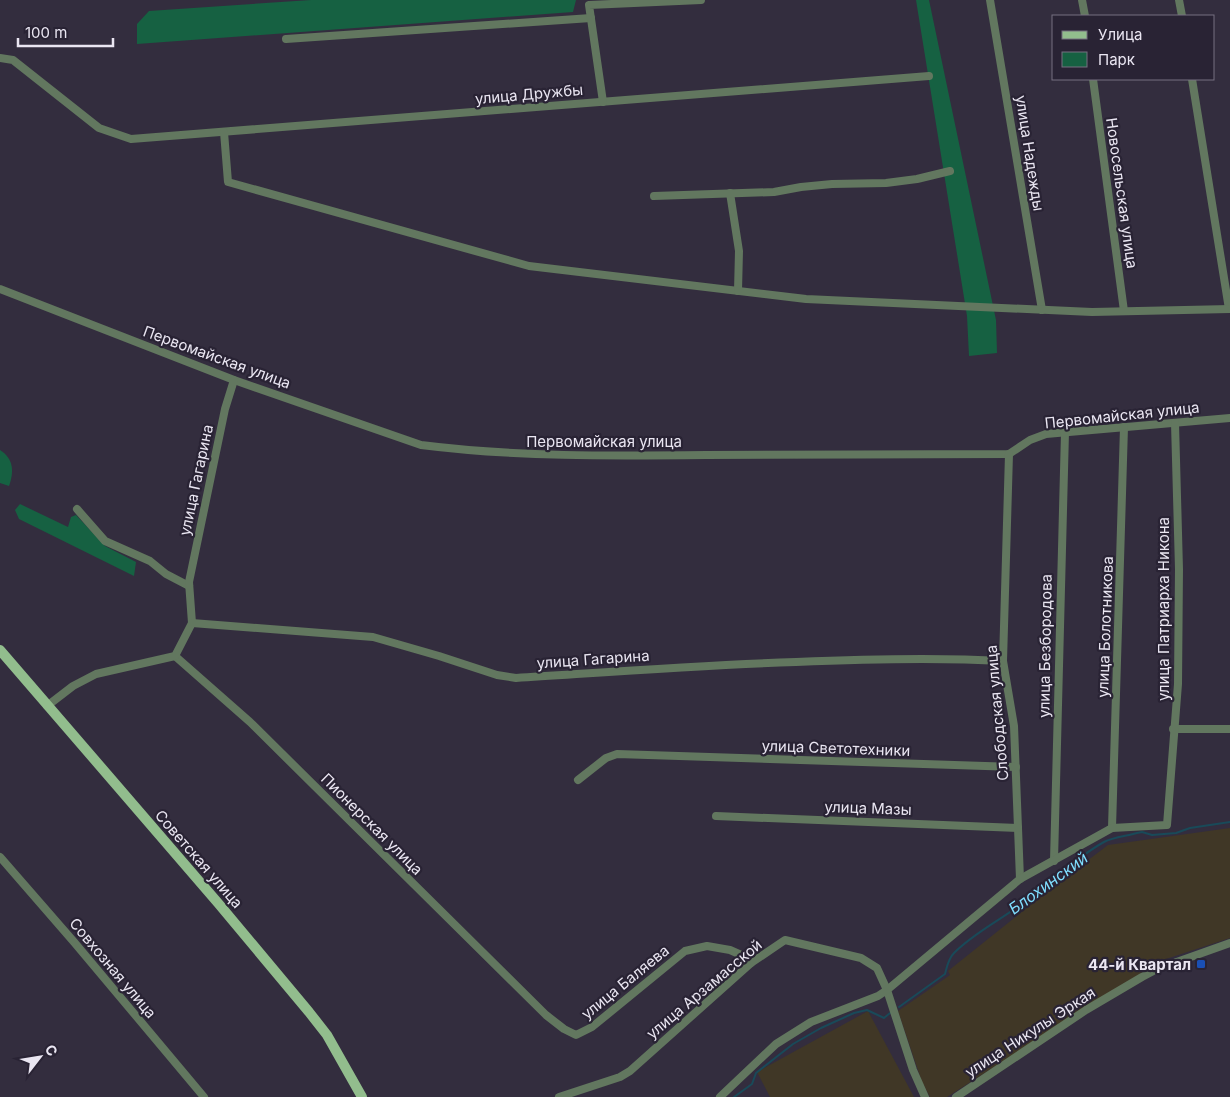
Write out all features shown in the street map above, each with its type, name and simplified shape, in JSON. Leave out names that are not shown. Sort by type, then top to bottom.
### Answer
[{"type":"main road","name":"Советская улица","points":[[0,650],[218,903],[309,1012],[326,1035],[362,1097]]},
{"type":"street","points":[[603,102],[589,5],[701,0]]},
{"type":"street","name":"улица Надежды","points":[[990,0],[1042,310]]},
{"type":"street","points":[[1082,0],[1085,15]]},
{"type":"street","points":[[1179,0],[1182,15]]},
{"type":"street","points":[[286,38],[591,18]]},
{"type":"street","name":"улица Дружбы","points":[[0,58],[13,60],[99,128],[131,139],[929,76]]},
{"type":"street","name":"Новосельская улица","points":[[1093,80],[1124,312]]},
{"type":"street","points":[[224,132],[228,182],[529,266],[806,299],[1124,312],[1229,309],[1192,80]]},
{"type":"street","points":[[654,196],[774,192],[816,186],[886,183],[917,179],[950,171]]},
{"type":"street","points":[[730,193],[739,251],[738,291]]},
{"type":"street","name":"Первомайская улица","points":[[0,289],[234,380],[422,445],[458,449],[511,454],[625,456],[1009,454],[1030,440],[1046,434],[1230,418]]},
{"type":"street","name":"улица Гагарина","points":[[234,380],[225,409],[189,586],[192,623],[373,636],[497,675],[516,678],[694,666],[863,659],[1004,661]]},
{"type":"street","name":"улица Патриарха Никона","points":[[1112,828],[1167,825],[1178,684],[1179,569],[1175,423]]},
{"type":"street","name":"улица Болотникова","points":[[1112,828],[1124,427]]},
{"type":"street","name":"улица Безбородова","points":[[1054,861],[1065,432]]},
{"type":"street","name":"Слободская улица","points":[[1009,454],[1004,661],[1014,726],[1020,879]]},
{"type":"street","points":[[77,509],[105,542],[150,561],[166,574],[189,586]]},
{"type":"street","points":[[47,706],[73,686],[96,674],[175,656],[192,623]]},
{"type":"street","name":"Пионерская улица","points":[[175,656],[250,722],[546,1015]]},
{"type":"street","points":[[1174,729],[1230,729]]},
{"type":"street","name":"улица Светотехники","points":[[578,780],[606,758],[617,754],[1016,767]]},
{"type":"street","name":"улица Мазы","points":[[716,816],[1018,828]]},
{"type":"street","points":[[720,1097],[776,1044],[811,1022],[878,996],[1020,879],[1112,828]]},
{"type":"street","name":"Совхозная улица","points":[[0,857],[204,1097]]},
{"type":"street","name":"улица Арзамасской","points":[[559,1097],[620,1077],[630,1071],[751,963],[785,940],[861,958],[877,968],[887,990],[913,1070],[925,1097]]},
{"type":"street","name":"улица Никулы Эркая","points":[[956,1097],[1086,1010],[1142,977],[1157,969],[1230,943]]},
{"type":"street","name":"улица Баляева","points":[[546,1015],[576,1035],[584,1032],[685,951],[707,946],[730,950],[748,958],[751,963]]},
{"type":"shaded area","points":[[1230,828],[1230,938],[1160,961],[947,1097],[930,1097],[922,1082],[898,1011],[950,975],[948,971],[1108,845]]},
{"type":"shaded area","points":[[868,1011],[914,1097],[770,1097],[757,1072]]},
{"type":"green space","points":[[311,0],[576,0],[573,12],[137,44],[137,24],[149,11]]},
{"type":"green space","points":[[916,0],[929,0],[996,320],[997,353],[969,356],[967,316]]},
{"type":"green space","points":[[0,450],[8,457],[12,466],[9,486],[0,483]]},
{"type":"green space","points":[[20,504],[68,527],[71,517],[76,515],[105,546],[136,562],[134,576],[19,519],[15,510]]},
{"type":"waterway","name":"Блохинский","points":[[899,1007],[945,974],[950,958],[954,953],[979,932],[1006,915],[1083,855],[1104,842],[1142,832],[1152,835],[1176,833],[1190,828],[1230,822]]},
{"type":"waterway","name":"Блохинский","points":[[734,1097],[752,1084],[756,1073],[793,1044],[821,1028],[854,1013],[867,1010],[884,1018],[890,1013]]},
{"type":"place","name":"44-й Квартал","points":[[1201,964]]}]
